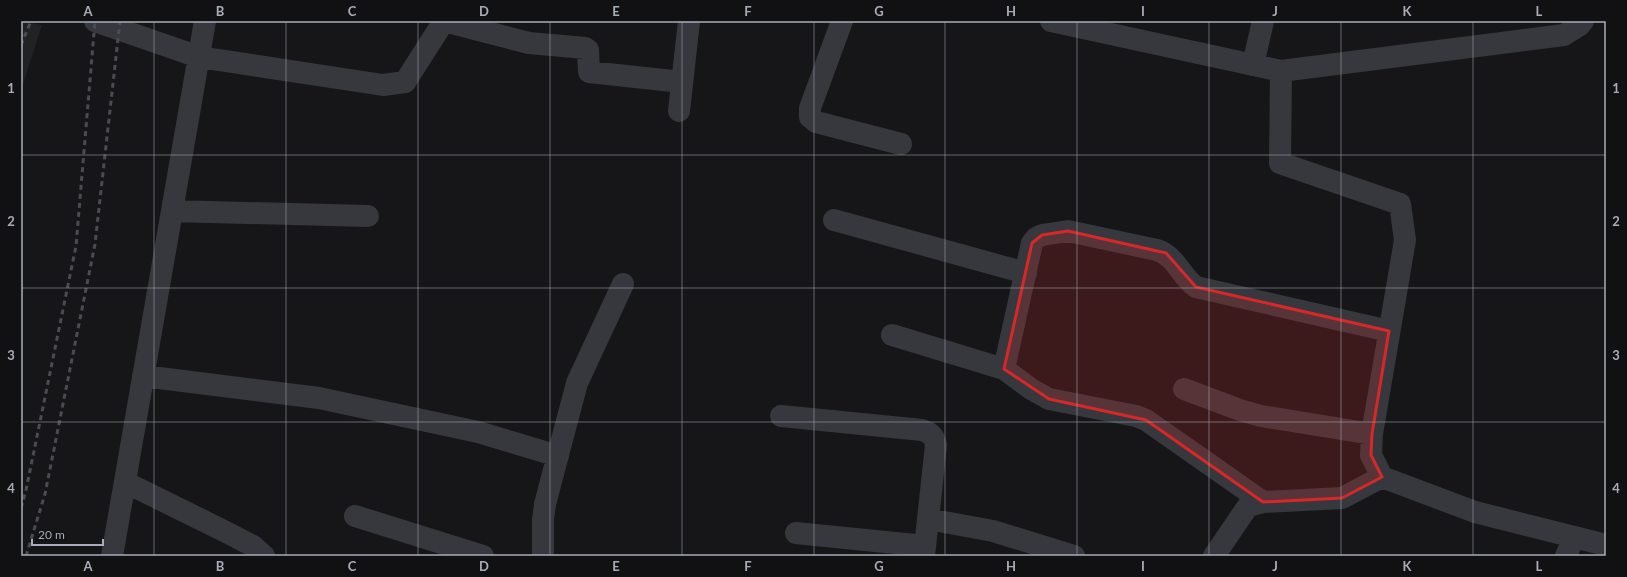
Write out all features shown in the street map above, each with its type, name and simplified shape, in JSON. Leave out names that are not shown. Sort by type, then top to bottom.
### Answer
[{"type":"street","points":[[95,21],[198,57],[383,85],[405,82],[444,21],[529,43],[585,48],[588,50],[589,72],[682,82]]},
{"type":"street","points":[[112,556],[205,21]]},
{"type":"street","points":[[679,112],[689,21]]},
{"type":"street","points":[[842,21],[810,108],[810,117],[816,122],[901,144]]},
{"type":"street","points":[[1253,65],[1263,21]]},
{"type":"street","points":[[1059,22],[1281,72],[1564,35],[1580,25],[1583,21]]},
{"type":"street","points":[[1281,72],[1280,163],[1400,204],[1405,240],[1372,434],[1371,455],[1382,477],[1570,546],[1606,545]]},
{"type":"street","points":[[172,212],[368,216]]},
{"type":"street","points":[[834,220],[1026,273]]},
{"type":"street","points":[[1004,369],[1032,243],[1036,238],[1042,235],[1068,231],[1078,232],[1166,253],[1196,287],[1389,332]]},
{"type":"street","points":[[543,556],[543,520],[577,383],[623,284]]},
{"type":"street","points":[[892,335],[1004,369],[1030,389],[1049,398],[1136,416],[1146,420],[1263,502]]},
{"type":"street","points":[[143,376],[319,398],[478,432],[558,456]]},
{"type":"street","points":[[1184,389],[1240,410],[1261,416],[1372,434]]},
{"type":"street","points":[[781,416],[922,430],[929,432],[934,438],[936,445],[924,551],[796,533]]},
{"type":"street","points":[[1214,556],[1248,506],[1263,502],[1342,498],[1382,477]]},
{"type":"street","points":[[125,482],[253,546],[264,556]]},
{"type":"street","points":[[355,516],[483,556]]},
{"type":"street","points":[[928,519],[994,531],[1074,556]]},
{"type":"highlighted area","points":[[1068,231],[1166,253],[1196,287],[1389,331],[1372,434],[1371,455],[1382,477],[1342,498],[1263,502],[1146,420],[1049,399],[1004,369],[1032,243],[1042,235]]},
{"type":"shaded area","points":[[21,21],[42,25],[21,90]]},
{"type":"railway","points":[[21,45],[31,21]]},
{"type":"railway","points":[[21,508],[76,246],[95,21]]},
{"type":"railway","points":[[26,556],[45,494],[95,244],[120,21]]}]
